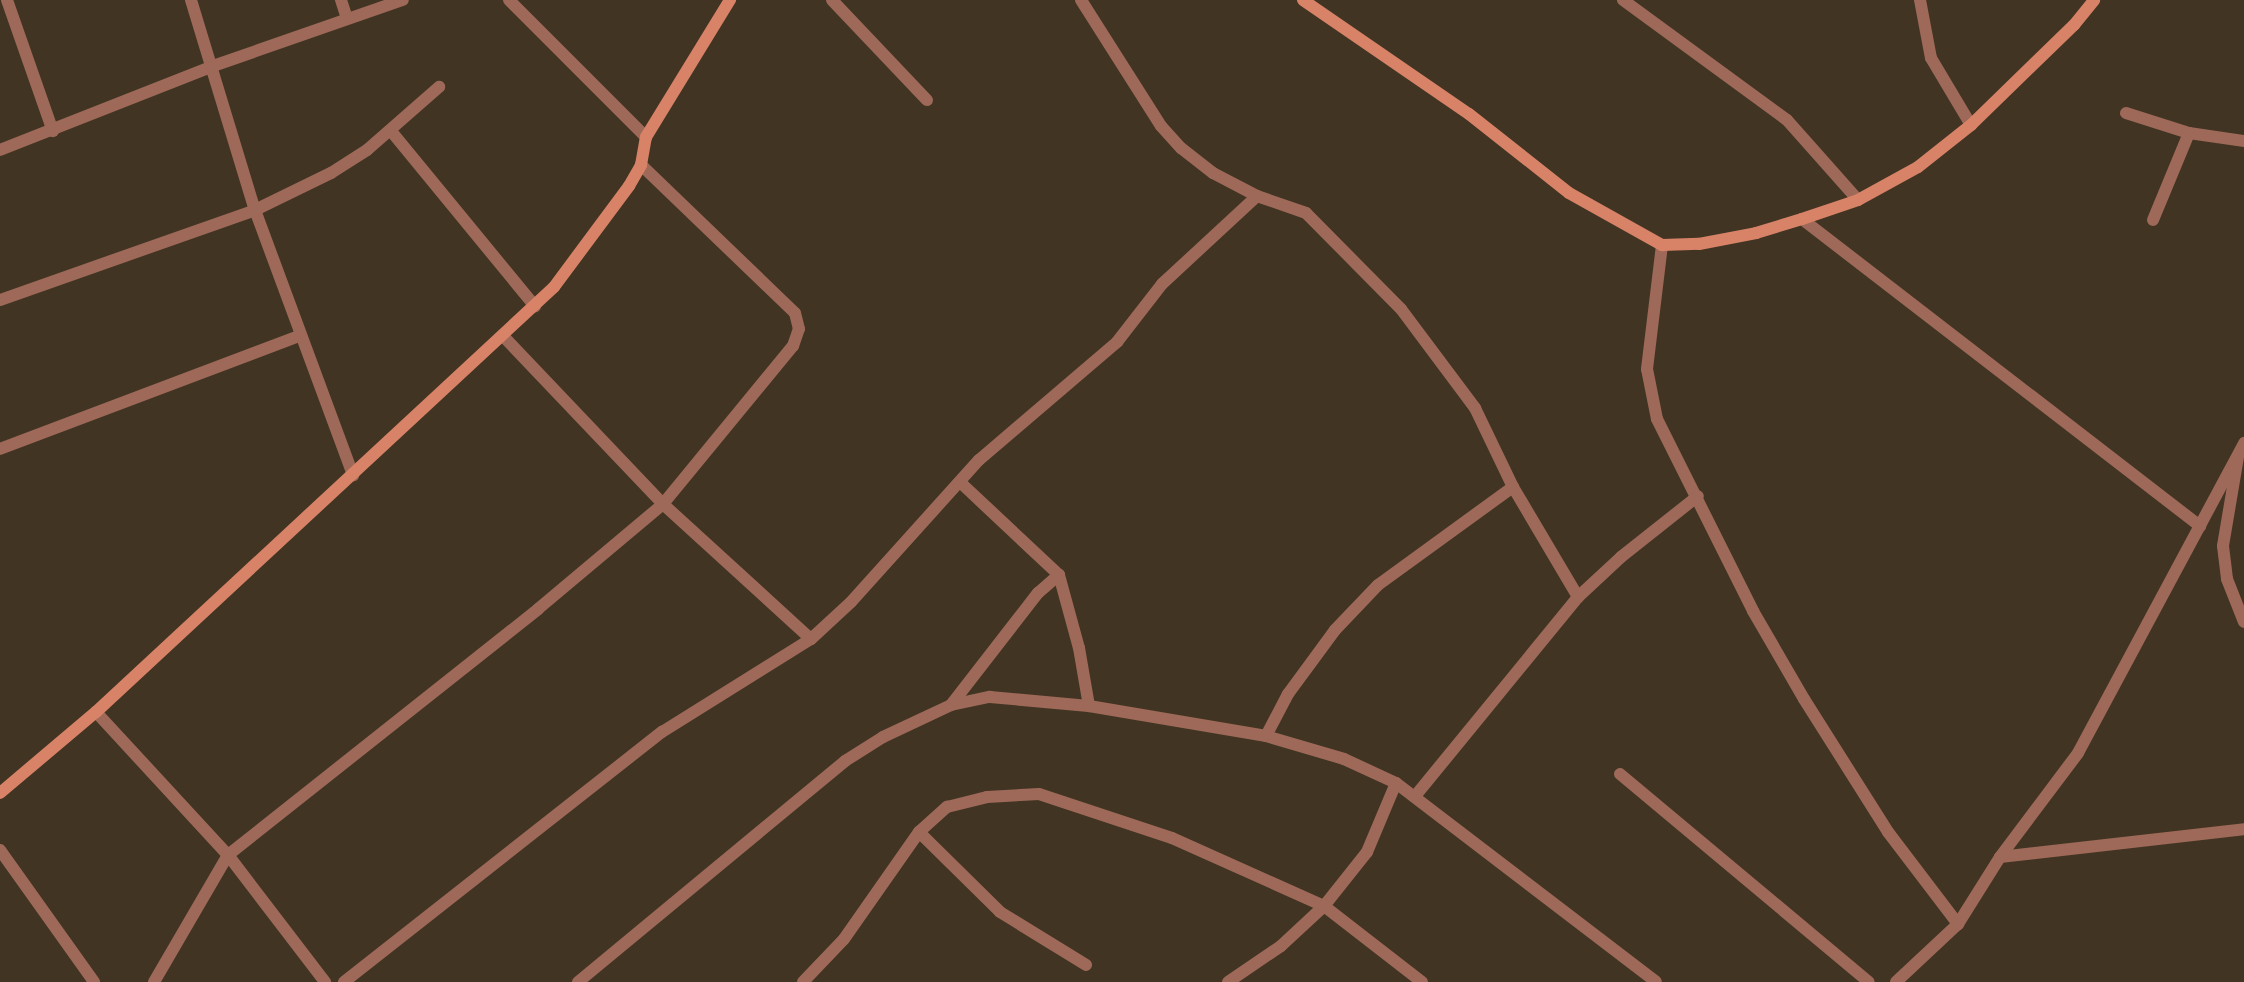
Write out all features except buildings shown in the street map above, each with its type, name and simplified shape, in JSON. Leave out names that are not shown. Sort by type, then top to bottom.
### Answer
[{"type":"main road","points":[[0,793],[96,712],[535,306],[594,237],[641,165],[646,137],[729,0]]},
{"type":"main road","points":[[1303,0],[1469,114],[1569,193],[1662,245],[1699,244],[1802,219],[1858,200],[1918,167],[1971,125],[2074,25],[2094,0]]},
{"type":"street","points":[[7,0],[53,131]]},
{"type":"street","points":[[190,0],[213,66],[255,210],[299,336],[353,475]]},
{"type":"street","points":[[341,0],[347,18]]},
{"type":"street","points":[[0,150],[213,66],[403,0]]},
{"type":"street","points":[[509,0],[646,137]]},
{"type":"street","points":[[832,0],[927,100]]},
{"type":"street","points":[[1081,0],[1161,126],[1181,148],[1213,172],[1257,196],[1306,213],[1401,309],[1475,408],[1513,487],[1578,597]]},
{"type":"street","points":[[1623,0],[1787,120],[1858,200]]},
{"type":"street","points":[[1920,0],[1931,58],[1971,125]]},
{"type":"street","points":[[0,300],[255,210],[331,173],[391,131],[439,87]]},
{"type":"street","points":[[2126,113],[2189,133],[2244,141]]},
{"type":"street","points":[[391,131],[535,306]]},
{"type":"street","points":[[2153,220],[2189,133]]},
{"type":"street","points":[[154,982],[228,855],[538,609],[663,504],[793,346],[799,329],[795,313],[641,165]]},
{"type":"street","points":[[344,982],[662,732],[811,639],[851,602],[961,483],[979,460],[1117,342],[1162,284],[1257,196]]},
{"type":"street","points":[[1802,219],[2200,526]]},
{"type":"street","points":[[1662,245],[1647,369],[1650,394],[1657,419],[1698,496],[1753,610],[1815,718],[1888,832],[1958,924]]},
{"type":"street","points":[[0,449],[299,336]]},
{"type":"street","points":[[504,337],[663,504],[811,639]]},
{"type":"street","points":[[1896,982],[1958,924],[2000,857],[2078,753],[2241,448]]},
{"type":"street","points":[[2241,448],[2223,546],[2227,579],[2244,622]]},
{"type":"street","points":[[961,483],[1059,575],[1079,648],[1089,706]]},
{"type":"street","points":[[1266,736],[1288,694],[1335,630],[1378,585],[1513,487]]},
{"type":"street","points":[[1416,795],[1578,597],[1621,557],[1698,496]]},
{"type":"street","points":[[951,705],[1038,593],[1059,575]]},
{"type":"street","points":[[578,982],[845,761],[884,737],[951,705],[990,697],[1089,706],[1266,736],[1344,759],[1416,795],[1656,982]]},
{"type":"street","points":[[96,712],[228,855],[325,982]]},
{"type":"street","points":[[1620,774],[1869,982]]},
{"type":"street","points":[[1228,982],[1281,946],[1324,906],[1367,852],[1396,783]]},
{"type":"street","points":[[803,982],[844,939],[919,832],[947,807],[987,797],[1039,794],[1172,838],[1324,906],[1422,982]]},
{"type":"street","points":[[2000,857],[2244,830]]},
{"type":"street","points":[[919,832],[1000,912],[1086,965]]},
{"type":"street","points":[[0,850],[94,982]]}]
